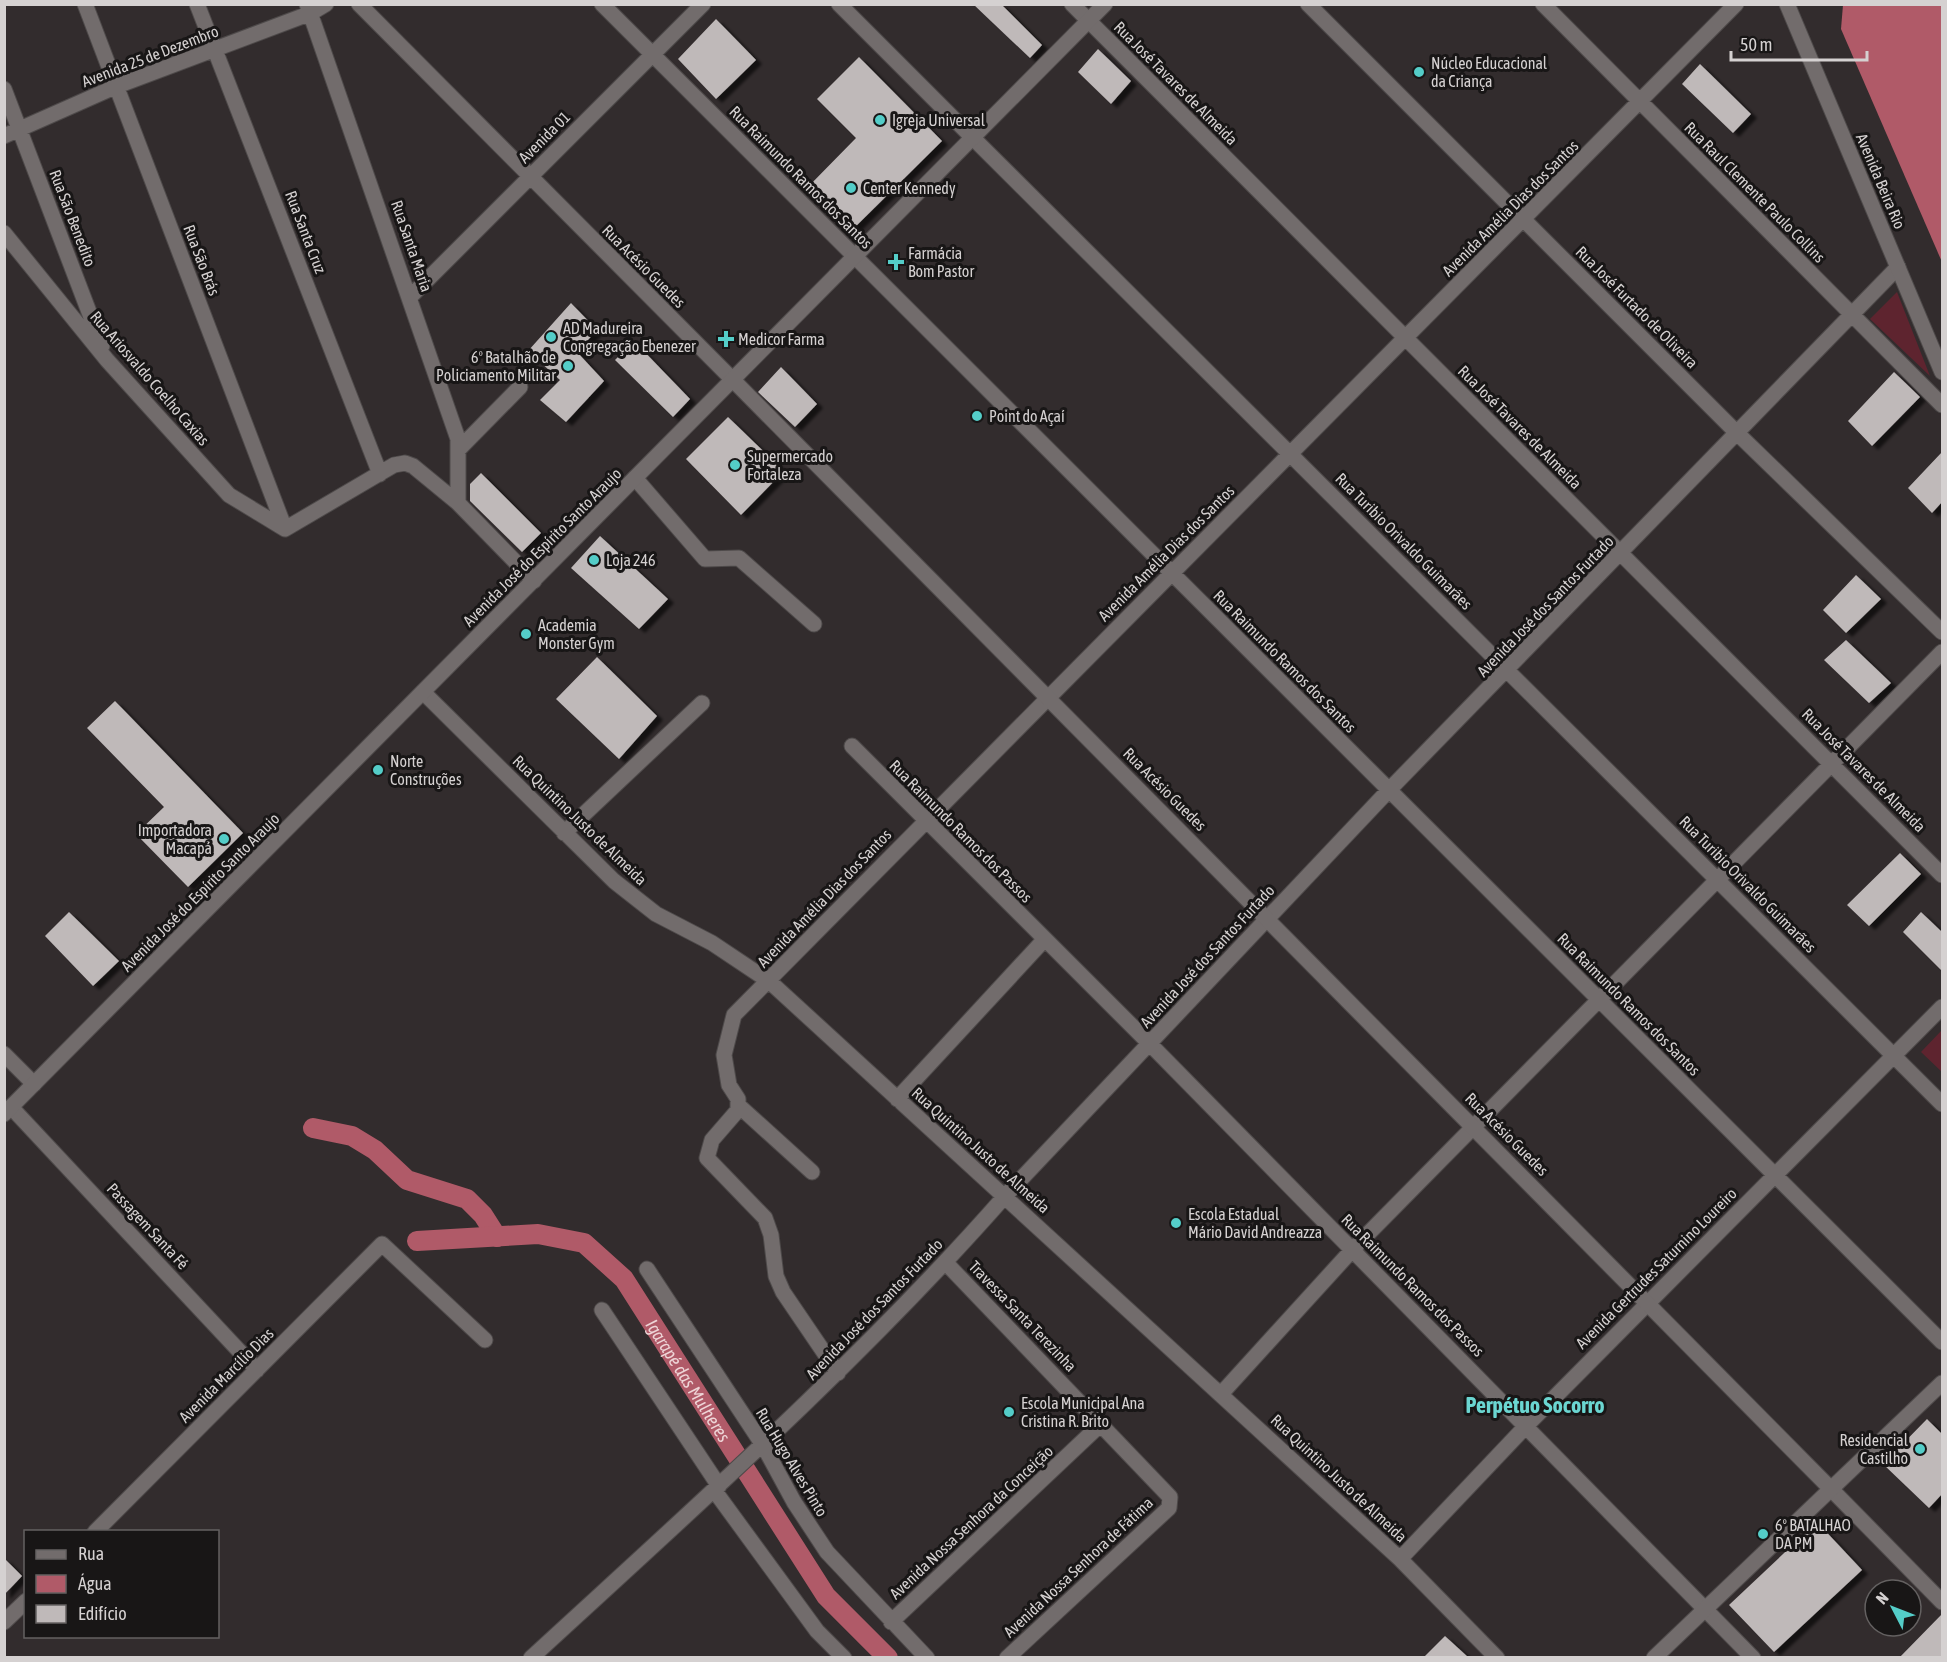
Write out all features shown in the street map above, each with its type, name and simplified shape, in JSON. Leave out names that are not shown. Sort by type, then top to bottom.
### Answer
[{"type":"street","name":"Rua São Brás","points":[[85,4],[285,529]]},
{"type":"street","name":"Rua Santa Cruz","points":[[197,4],[380,474]]},
{"type":"street","name":"Avenida 25 de Dezembro","points":[[4,136],[117,86],[215,50],[309,9],[326,4]]},
{"type":"street","name":"Rua Acésio Guedes","points":[[358,4],[1268,918],[1942,1602]]},
{"type":"street","name":"Rua Raimundo Ramos dos Santos","points":[[602,4],[1942,1342]]},
{"type":"street","name":"Avenida 01","points":[[411,296],[703,4]]},
{"type":"street","name":"Rua Turibio Orivaldo Guimarães","points":[[840,4],[1942,1104]]},
{"type":"street","name":"Rua José Tavares de Almeida","points":[[1071,4],[1942,874]]},
{"type":"street","name":"Avenida José do Espírito Santo Araujo","points":[[8,1111],[1105,4]]},
{"type":"street","name":"Rua José Furtado de Oliveira","points":[[1308,4],[1738,434],[1942,632]]},
{"type":"street","name":"Rua Raul Clemente Paulo Collins","points":[[1543,4],[1942,405]]},
{"type":"street","name":"Avenida Amélia Dias dos Santos","points":[[738,1105],[738,1099],[729,1085],[724,1055],[734,1015],[1405,337],[1641,103],[1736,4]]},
{"type":"street","name":"Avenida Beira Rio","points":[[1787,4],[1942,372]]},
{"type":"street","name":"Rua Santa Maria","points":[[309,9],[411,296],[458,439],[458,504]]},
{"type":"street","name":"Rua São Benedito","points":[[4,89],[108,360]]},
{"type":"street","name":"Rua Ariosvaldo Coelho Caxias","points":[[4,233],[108,360],[229,495],[285,529]]},
{"type":"street","name":"Avenida José dos Santos Furtado","points":[[531,1658],[838,1373],[946,1263],[1005,1196],[1389,790],[1854,316],[1898,267]]},
{"type":"street","points":[[459,449],[520,387]]},
{"type":"street","points":[[285,529],[394,465],[405,463],[413,466],[458,504],[534,581]]},
{"type":"street","points":[[635,478],[705,559],[739,558],[814,624]]},
{"type":"street","points":[[1221,1394],[1353,1250],[1942,652]]},
{"type":"street","name":"Rua Quintino Justo de Almeida","points":[[423,692],[615,881],[656,914],[712,943],[768,981],[1400,1559],[1497,1658]]},
{"type":"street","points":[[564,833],[702,703]]},
{"type":"street","name":"Rua Raimundo Ramos dos Passos","points":[[852,746],[1527,1425],[1753,1658]]},
{"type":"street","points":[[897,1099],[1044,940]]},
{"type":"street","name":"Avenida Gertrudes Saturnino Loureiro","points":[[1400,1559],[1647,1302],[1942,1007]]},
{"type":"street","points":[[4,1054],[34,1084]]},
{"type":"street","points":[[738,1105],[738,1110],[712,1140],[707,1158],[765,1218],[771,1235],[776,1276],[783,1292],[838,1373]]},
{"type":"street","points":[[738,1105],[812,1172]]},
{"type":"street","name":"Passagem Santa Fé","points":[[8,1111],[258,1370]]},
{"type":"street","name":"Avenida Marcílio Dias","points":[[97,1530],[382,1244],[486,1340]]},
{"type":"street","name":"Travessa Santa Terezinha","points":[[946,1263],[1101,1423],[1170,1497],[1171,1501]]},
{"type":"street","name":"Rua Hugo Alves Pinto","points":[[646,1269],[758,1449],[827,1552],[927,1658]]},
{"type":"street","points":[[602,1310],[817,1631],[844,1658]]},
{"type":"street","points":[[1654,1658],[1942,1383]]},
{"type":"street","name":"Avenida Nossa Senhora da Conceição","points":[[891,1622],[1101,1423]]},
{"type":"street","name":"Avenida Nossa Senhora de Fátima","points":[[1007,1658],[1169,1508],[1171,1501]]},
{"type":"street","points":[[4,1622],[24,1603]]},
{"type":"shaded area","points":[[1897,292],[1930,376],[1870,319]]},
{"type":"shaded area","points":[[1942,1030],[1942,1072],[1921,1052]]},
{"type":"water","points":[[1843,5],[1942,5],[1942,262],[1841,29]]},
{"type":"building","points":[[973,4],[1001,4],[1042,45],[1030,58]]},
{"type":"building","points":[[716,19],[756,60],[716,99],[678,59]]},
{"type":"building","points":[[1098,49],[1131,81],[1111,104],[1078,72]]},
{"type":"building","name":"Igreja Universal","points":[[859,57],[942,141],[848,234],[805,190],[856,138],[817,99]]},
{"type":"building","points":[[1700,64],[1751,114],[1733,133],[1682,84]]},
{"type":"building","name":"6º Batalhão de Policiamento Militar","points":[[571,303],[597,330],[577,352],[604,381],[566,422],[540,400],[560,380],[528,351]]},
{"type":"building","points":[[634,341],[690,399],[673,417],[615,360]]},
{"type":"building","points":[[781,367],[817,404],[795,427],[758,392]]},
{"type":"building","points":[[1894,372],[1920,397],[1872,446],[1848,421]]},
{"type":"building","name":"Supermercado Fortaleza","points":[[728,417],[784,471],[741,515],[686,459]]},
{"type":"building","points":[[1942,452],[1942,502],[1932,513],[1908,488]]},
{"type":"building","points":[[481,473],[541,533],[522,552],[470,501],[470,484]]},
{"type":"building","points":[[600,536],[668,599],[639,629],[571,568]]},
{"type":"building","points":[[1856,575],[1881,599],[1846,633],[1823,610]]},
{"type":"building","points":[[1846,640],[1891,683],[1869,703],[1824,660]]},
{"type":"building","points":[[597,657],[657,716],[619,759],[556,699]]},
{"type":"building","points":[[115,701],[243,833],[188,887],[136,834],[164,807],[87,728]]},
{"type":"building","points":[[1900,853],[1921,874],[1869,926],[1847,905]]},
{"type":"building","points":[[69,912],[119,961],[93,986],[45,936]]},
{"type":"building","points":[[1921,912],[1942,932],[1942,971],[1903,932]]},
{"type":"building","name":"Residencial Castilho","points":[[1927,1419],[1942,1434],[1942,1494],[1929,1508],[1883,1464]]},
{"type":"building","points":[[1817,1522],[1862,1570],[1774,1652],[1729,1605]]},
{"type":"building","points":[[4,1558],[22,1576],[4,1595]]},
{"type":"building","points":[[1942,1614],[1942,1658],[1899,1658],[1919,1638],[1923,1638],[1923,1633]]},
{"type":"building","points":[[1445,1636],[1469,1658],[1423,1658]]},
{"type":"waterway","points":[[313,1128],[352,1136],[375,1150],[407,1180],[467,1199],[483,1215],[497,1237]]},
{"type":"waterway","name":"Igarapé das Mulheres","points":[[417,1241],[538,1234],[584,1243],[624,1279],[826,1596],[888,1658]]},
{"type":"place","name":"Núcleo Educacional da Criança","points":[[1419,72]]},
{"type":"place","name":"Igreja Universal","points":[[880,120]]},
{"type":"place","name":"Center Kennedy","points":[[851,188]]},
{"type":"place","name":"Farmácia Bom Pastor","points":[[896,262]]},
{"type":"place","name":"AD Madureira Congregação Ebenezer","points":[[551,337]]},
{"type":"place","name":"Medicor Farma","points":[[726,339]]},
{"type":"place","name":"6º Batalhão de Policiamento Militar","points":[[568,366]]},
{"type":"place","name":"Point do Açaí","points":[[977,416]]},
{"type":"place","name":"Supermercado Fortaleza","points":[[735,465]]},
{"type":"place","name":"Loja 246","points":[[594,560]]},
{"type":"place","name":"Academia Monster Gym","points":[[526,634]]},
{"type":"place","name":"Norte Construções","points":[[378,770]]},
{"type":"place","name":"Importadora Macapá","points":[[224,839]]},
{"type":"place","name":"Escola Estadual Mário David Andreazza","points":[[1176,1223]]},
{"type":"place","name":"Escola Municipal Ana Cristina R. Brito","points":[[1009,1412]]},
{"type":"place","name":"Residencial Castilho","points":[[1920,1449]]},
{"type":"place","name":"6° BATALHAO DA PM","points":[[1763,1534]]},
{"type":"district","name":"Perpétuo Socorro","points":[[1535,1405]]}]
